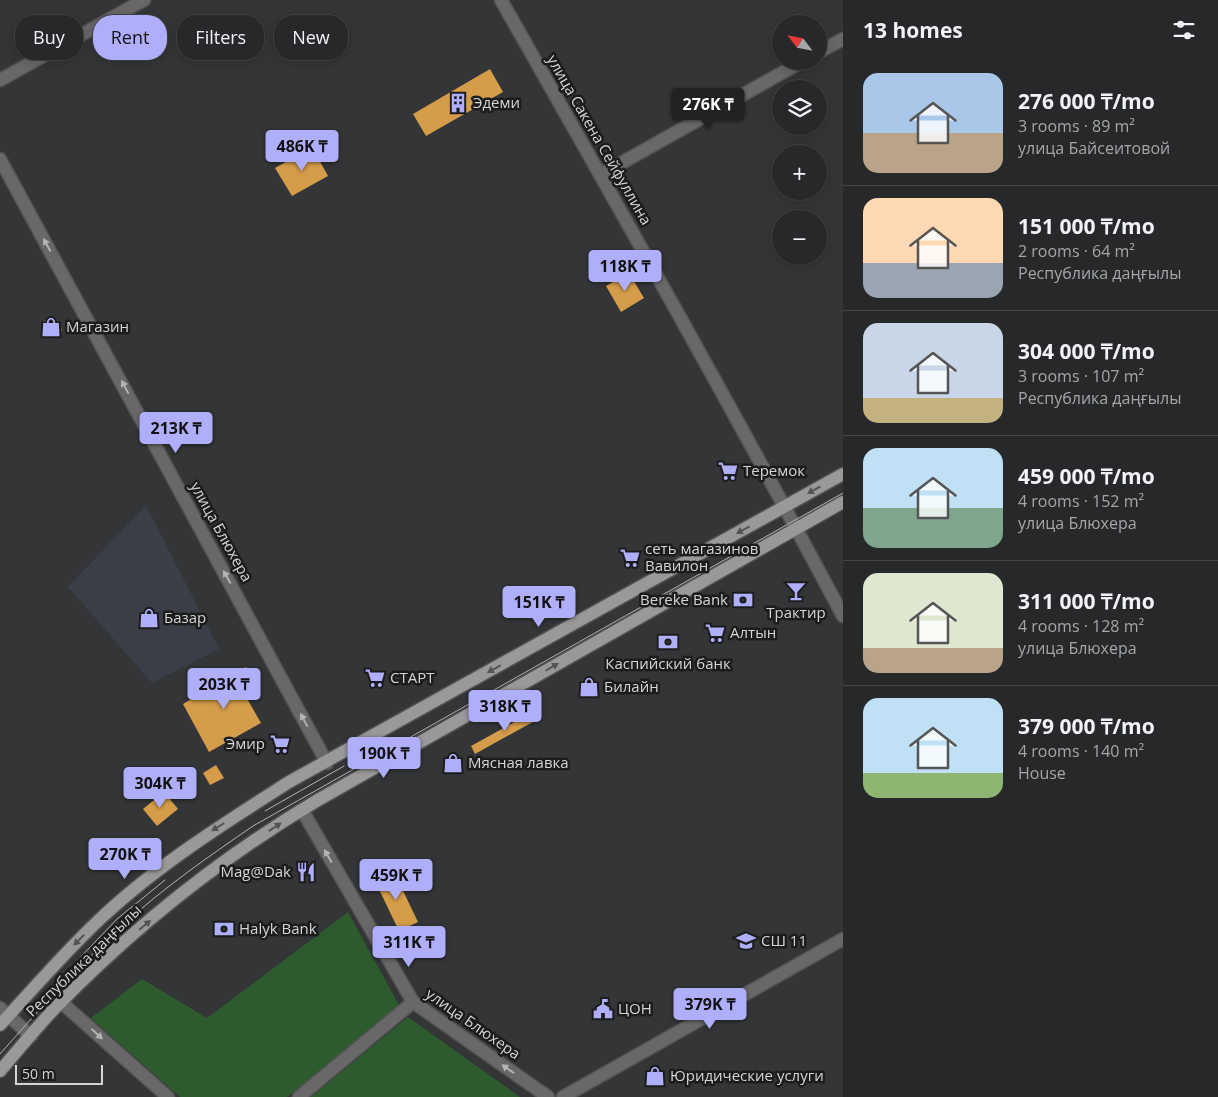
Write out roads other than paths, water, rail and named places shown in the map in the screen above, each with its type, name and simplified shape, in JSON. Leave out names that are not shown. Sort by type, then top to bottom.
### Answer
[{"type":"main road","name":"Республика даңғылы","points":[[3,1016],[99,919],[207,834],[289,782],[327,763],[843,474]]},
{"type":"main road","name":"Республика даңғылы","points":[[0,1071],[61,1002],[117,948],[184,891],[302,810],[843,502]]},
{"type":"street","points":[[0,80],[144,0]]},
{"type":"street","name":"улица Сакена Сейфуллина","points":[[501,0],[796,528]]},
{"type":"street","points":[[828,47],[843,39]]},
{"type":"street","points":[[600,175],[787,70]]},
{"type":"street","name":"улица Блюхера","points":[[0,160],[327,763]]},
{"type":"street","points":[[796,528],[843,616]]},
{"type":"street","name":"улица Блюхера","points":[[302,810],[413,1002],[548,1097]]},
{"type":"street","points":[[563,1097],[843,940]]},
{"type":"street","points":[[61,1002],[168,1097]]},
{"type":"street","points":[[299,1097],[413,1002]]},
{"type":"street","points":[[3,1016],[31,1036]]},
{"type":"tram line","points":[[0,1054],[44,1004],[138,911],[203,861],[253,826],[843,493]]},
{"type":"tram line","points":[[265,811],[344,766]]},
{"type":"tram line","points":[[75,963],[117,919],[165,880]]},
{"type":"place","name":"Эдеми","points":[[458,103]]},
{"type":"place","name":"Магазин","points":[[51,327]]},
{"type":"place","name":"Теремок","points":[[728,471]]},
{"type":"place","name":"сеть магазинов Вавилон","points":[[630,558]]},
{"type":"place","name":"Трактир","points":[[796,591]]},
{"type":"place","name":"Bereke Bank","points":[[743,600]]},
{"type":"place","name":"Базар","points":[[149,618]]},
{"type":"place","name":"Алтын","points":[[715,633]]},
{"type":"place","name":"Каспийский банк","points":[[668,642]]},
{"type":"place","name":"СТАРТ","points":[[375,678]]},
{"type":"place","name":"Билайн","points":[[589,687]]},
{"type":"place","name":"Эмир","points":[[280,744]]},
{"type":"place","name":"Мясная лавка","points":[[453,763]]},
{"type":"place","name":"Mag@Dak","points":[[306,872]]},
{"type":"place","name":"Halyk Bank","points":[[224,929]]},
{"type":"place","name":"СШ 11","points":[[746,941]]},
{"type":"place","name":"ЦОН","points":[[603,1009]]},
{"type":"place","name":"Юридические услуги","points":[[655,1076]]}]
